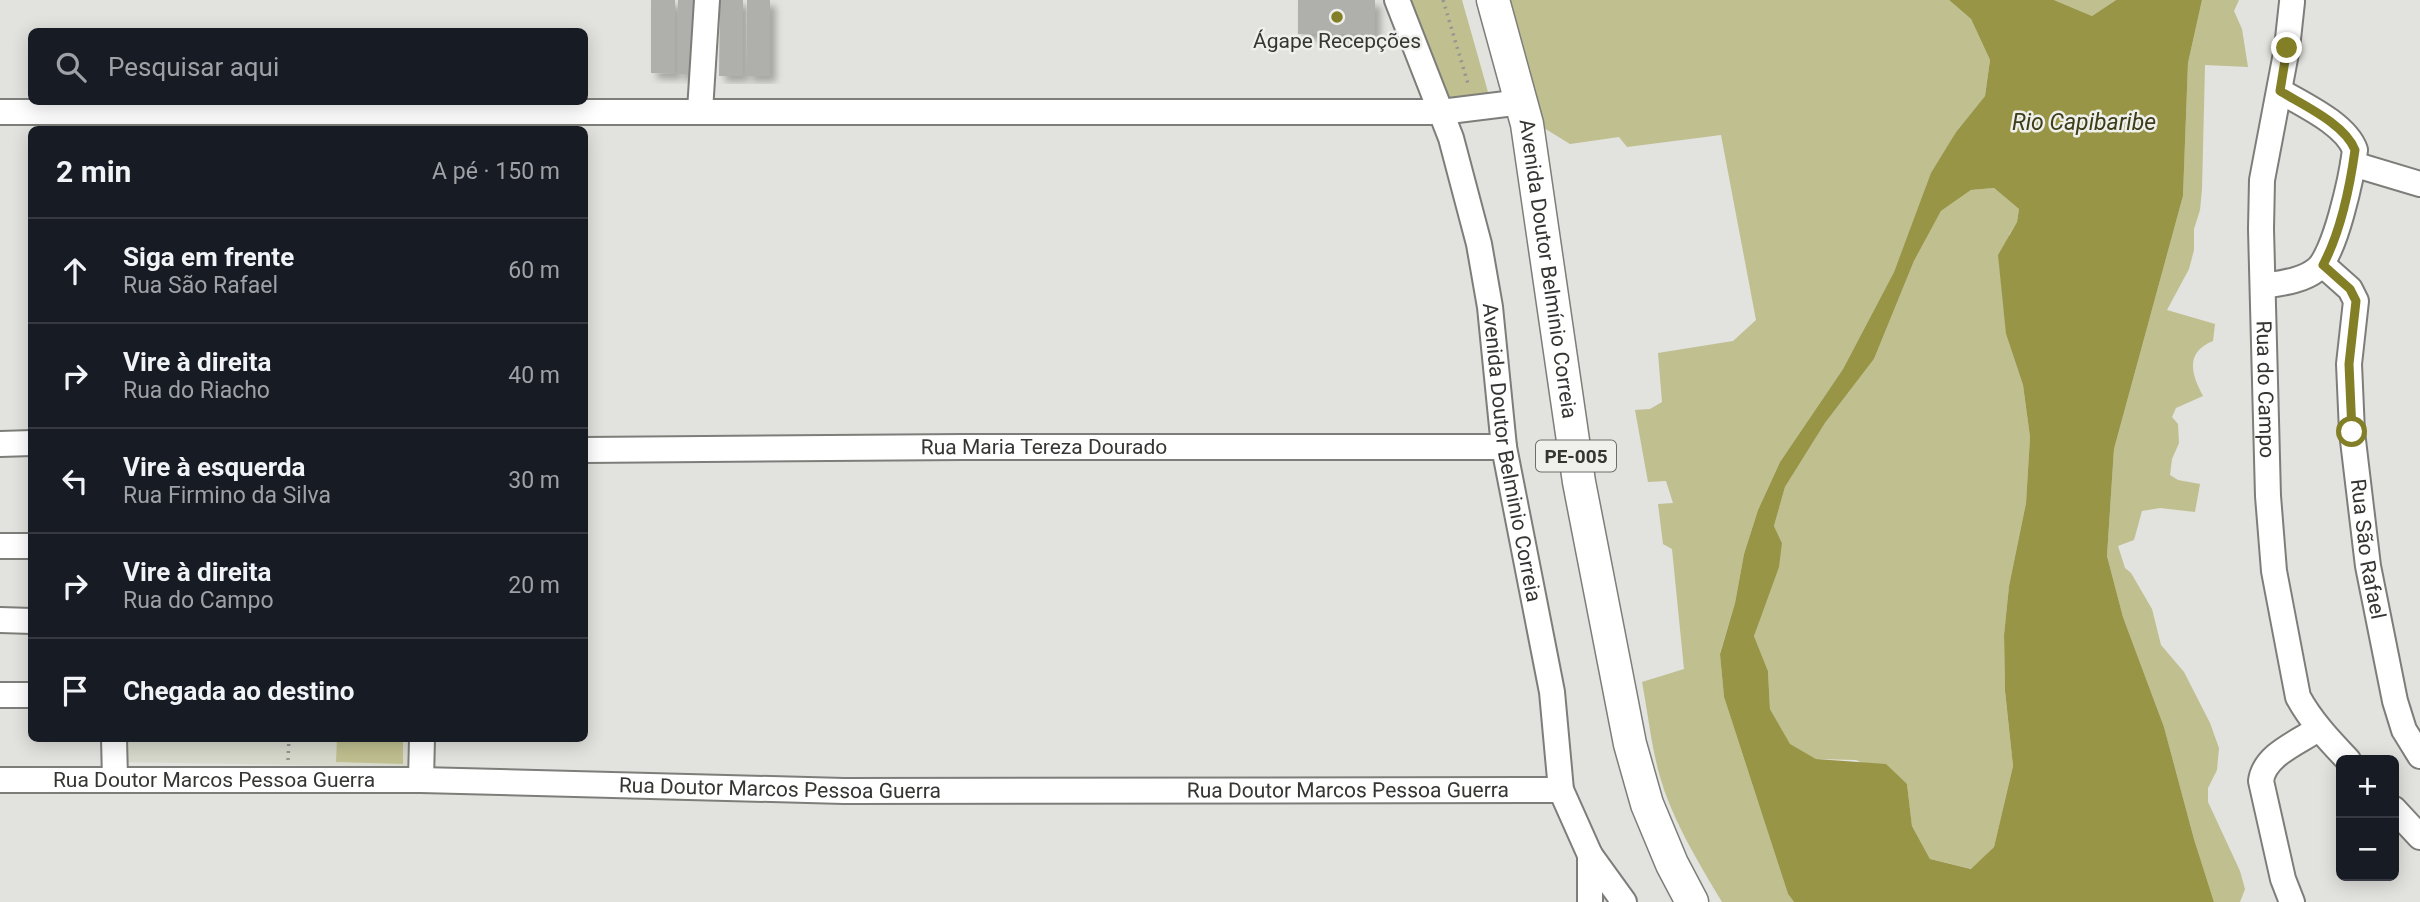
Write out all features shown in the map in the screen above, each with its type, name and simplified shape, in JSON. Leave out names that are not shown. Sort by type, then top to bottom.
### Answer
[{"type":"main road","name":"Avenida Doutor Belmínio Correia","points":[[1493,0],[1522,102],[1580,482],[1630,744],[1647,804],[1672,864],[1692,902]]},
{"type":"street","points":[[700,111],[707,0]]},
{"type":"street","name":"Avenida Doutor Belminio Correia","points":[[1397,0],[1451,138],[1479,244],[1490,307],[1504,447],[1552,692],[1561,790],[1590,855],[1624,902]]},
{"type":"street","name":"Rua do Campo","points":[[2292,2],[2280,91],[2267,142],[2262,180],[2268,496],[2274,570],[2298,697],[2318,729],[2343,755]]},
{"type":"street","points":[[2263,286],[2295,280],[2323,265],[2345,200],[2355,150],[2352,142],[2342,132],[2280,91]]},
{"type":"street","points":[[0,112],[1441,112],[1522,102]]},
{"type":"street","points":[[2353,164],[2420,184]]},
{"type":"street","name":"Rua São Rafael","points":[[2323,265],[2350,289],[2356,301],[2349,364],[2352,432],[2368,566],[2395,701],[2404,730],[2420,756]]},
{"type":"street","points":[[0,444],[28,443]]},
{"type":"street","name":"Rua Maria Tereza Dourado","points":[[588,450],[1504,447]]},
{"type":"street","points":[[0,546],[28,546]]},
{"type":"street","points":[[0,620],[28,621]]},
{"type":"street","points":[[0,695],[28,695]]},
{"type":"street","points":[[2292,902],[2283,879],[2261,781],[2262,772],[2277,756],[2318,729]]},
{"type":"street","points":[[114,742],[115,779]]},
{"type":"street","points":[[421,780],[422,742]]},
{"type":"street","name":"Rua Doutor Marcos Pessoa Guerra","points":[[0,780],[421,780],[844,791],[1561,790]]},
{"type":"street","points":[[2399,814],[2420,837]]},
{"type":"street","points":[[1590,855],[1590,902]]},
{"type":"path","points":[[1443,0],[1476,109]]},
{"type":"shaded area","points":[[119,742],[408,742],[407,767],[120,762]]},
{"type":"green space","points":[[1405,0],[1462,0],[1488,92],[1483,96],[1444,101]]},
{"type":"green space","points":[[1507,0],[1949,0],[1971,19],[1990,60],[1985,96],[1956,132],[1932,173],[1894,272],[1843,369],[1780,462],[1758,510],[1744,554],[1735,603],[1720,653],[1724,697],[1788,894],[1794,902],[1722,902],[1683,834],[1667,798],[1656,761],[1642,682],[1684,669],[1672,549],[1663,544],[1658,504],[1673,503],[1666,481],[1648,482],[1635,410],[1650,409],[1662,402],[1658,353],[1733,341],[1756,320],[1721,135],[1627,147],[1619,137],[1570,144],[1544,128]]},
{"type":"green space","points":[[2054,0],[2116,0],[2092,16]]},
{"type":"green space","points":[[2202,0],[2239,0],[2234,11],[2242,29],[2248,67],[2205,65],[2202,189],[2200,210],[2194,229],[2194,250],[2189,269],[2167,310],[2215,324],[2213,341],[2194,357],[2194,372],[2203,396],[2176,408],[2172,417],[2178,424],[2179,443],[2172,459],[2170,475],[2178,480],[2200,484],[2195,512],[2160,508],[2142,511],[2134,540],[2118,546],[2125,568],[2131,573],[2152,609],[2161,645],[2184,672],[2210,723],[2219,748],[2217,770],[2208,788],[2208,802],[2240,871],[2245,889],[2240,902],[2214,902],[2164,727],[2123,617],[2107,556],[2114,449],[2183,196],[2188,63]]},
{"type":"green space","points":[[1994,188],[2019,209],[2017,222],[2009,235],[2006,334],[2023,385],[2030,437],[2026,503],[2009,586],[2004,635],[2005,692],[2013,766],[1994,847],[1972,869],[1930,859],[1912,826],[1907,784],[1856,760],[1816,759],[1790,745],[1770,709],[1768,671],[1754,636],[1782,543],[1774,526],[1785,487],[1825,423],[1874,359],[1914,261],[1941,211],[1971,190]]},
{"type":"green space","points":[[337,742],[403,742],[403,764],[336,762]]},
{"type":"water","name":"Rio Capibaribe","points":[[1949,0],[2054,0],[2092,16],[2116,0],[2202,0],[2188,63],[2183,196],[2114,449],[2107,556],[2123,617],[2164,727],[2214,902],[1794,902],[1788,894],[1724,697],[1720,654],[1735,603],[1744,554],[1758,510],[1780,462],[1843,369],[1894,272],[1931,173],[1956,132],[1985,96],[1990,60],[1971,19]],"holes":[[[1994,188],[2019,209],[2017,222],[1998,255],[2006,334],[2023,385],[2030,437],[2026,503],[2009,586],[2004,635],[2005,691],[2013,766],[1994,847],[1971,869],[1930,859],[1912,826],[1907,784],[1886,764],[1816,759],[1790,744],[1770,709],[1768,671],[1754,636],[1779,567],[1782,543],[1774,526],[1785,487],[1825,423],[1874,359],[1914,261],[1941,211],[1971,190]]]},
{"type":"building","points":[[651,0],[675,0],[675,74],[651,73]]},
{"type":"building","points":[[678,0],[702,0],[702,74],[678,74]]},
{"type":"building","points":[[720,0],[743,0],[743,76],[719,76]]},
{"type":"building","points":[[747,0],[770,0],[770,76],[746,76]]},
{"type":"building","name":"Ágape Recepções","points":[[1298,0],[1375,0],[1375,34],[1298,34]]},
{"type":"place","name":"Ágape Recepções","points":[[1337,17]]},
{"type":"route","points":[[2287,48],[2280,91],[2322,116],[2352,142],[2355,150],[2345,200],[2323,265],[2350,289],[2356,301],[2349,364],[2352,432]]}]
